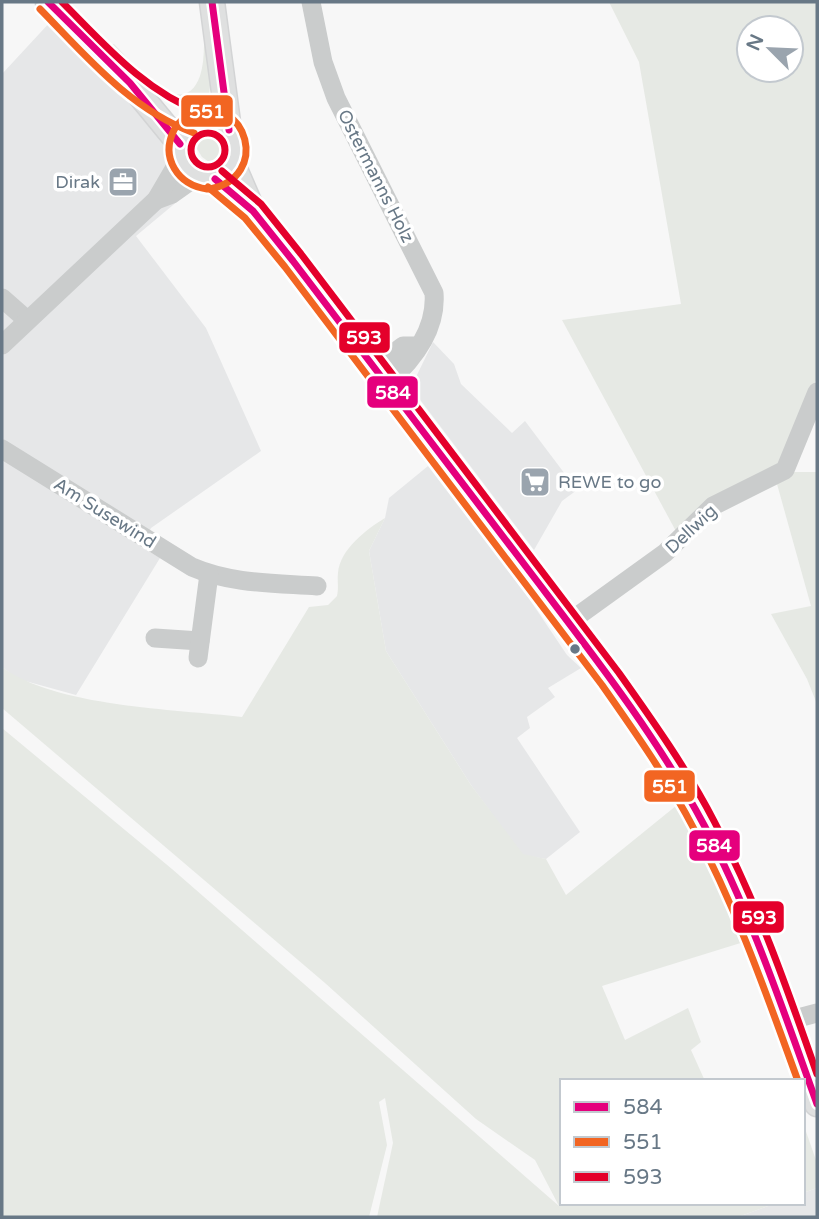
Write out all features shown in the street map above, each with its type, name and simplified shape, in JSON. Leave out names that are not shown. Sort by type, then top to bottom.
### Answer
[{"type":"main road","points":[[48,2],[130,83],[201,165],[253,211],[381,375],[656,744],[702,822],[739,899],[817,1104]]},
{"type":"main road","points":[[201,165],[237,147],[229,130],[212,2]]},
{"type":"main road","points":[[201,165],[186,131],[201,122],[220,72]]},
{"type":"main road","points":[[130,83],[186,120],[214,122],[229,130]]},
{"type":"street","name":"Ostermanns Holz","points":[[311,2],[323,62],[336,98],[430,280],[434,316],[411,362],[381,375]]},
{"type":"street","points":[[2,345],[156,200],[201,165]]},
{"type":"street","points":[[2,298],[27,320]]},
{"type":"street","name":"Dellwig","points":[[568,623],[665,553],[713,506],[785,470],[817,392]]},
{"type":"street","name":"Am Susewind","points":[[2,449],[209,575],[247,581],[317,586]]},
{"type":"street","points":[[155,638],[199,650],[209,575]]},
{"type":"street","points":[[787,1021],[817,1013]]},
{"type":"shaded area","points":[[609,2],[817,2],[817,378],[779,464],[678,535],[562,320],[681,304],[639,62]]},
{"type":"shaded area","points":[[205,16],[211,75],[209,96],[180,100],[168,97],[141,77],[111,45],[114,44],[156,85],[169,92],[181,94],[192,90],[200,76],[204,54]]},
{"type":"shaded area","points":[[52,20],[203,180],[136,236],[206,328],[261,451],[151,528],[141,547],[160,558],[76,695],[18,679],[2,667],[2,74]]},
{"type":"shaded area","points":[[202,135],[217,136],[224,146],[224,156],[215,166],[202,157],[194,144]]},
{"type":"shaded area","points":[[433,342],[454,364],[461,384],[512,433],[525,421],[577,490],[562,501],[534,550],[415,393],[416,377]]},
{"type":"shaded area","points":[[428,466],[530,600],[567,655],[581,668],[548,688],[555,697],[527,717],[530,728],[517,738],[580,832],[546,859],[522,855],[471,785],[386,651],[369,551],[385,518],[389,498]]},
{"type":"shaded area","points":[[790,472],[817,472],[817,704],[807,679],[771,614],[811,606],[777,484]]},
{"type":"shaded area","points":[[385,518],[369,551],[386,651],[471,785],[523,854],[546,859],[566,895],[682,801],[747,941],[602,986],[625,1040],[688,1008],[701,1042],[691,1050],[704,1079],[560,1079],[560,1205],[771,1205],[738,1217],[377,1217],[393,1143],[385,1098],[379,1102],[387,1145],[369,1217],[2,1217],[2,728],[172,869],[559,1206],[535,1160],[476,1119],[325,983],[2,708],[2,667],[53,691],[84,698],[242,717],[309,607],[328,605],[337,596],[340,564],[349,548]]},
{"type":"shaded area","points":[[805,1129],[817,1163],[817,1188],[805,1192]]},
{"type":"shaded area","points":[[817,1188],[817,1217],[738,1217],[771,1205],[805,1205],[805,1192]]},
{"type":"transit line","name":"584","points":[[48,2],[130,83],[180,144]]},
{"type":"transit line","name":"593","points":[[62,2],[144,80],[181,104],[202,113]]},
{"type":"transit line","name":"584","points":[[212,2],[229,130]]},
{"type":"transit line","name":"551","points":[[40,9],[130,96],[171,123],[194,133]]},
{"type":"transit line","name":"551","points":[[207,189],[180,176],[174,168],[169,150],[170,140],[180,122],[194,113],[212,110],[227,115],[238,126],[245,139],[246,155],[241,169],[229,182],[210,189]]},
{"type":"transit line","name":"593","points":[[208,133],[220,138],[225,150],[220,162],[208,167],[196,162],[191,150],[196,138],[208,133]]},
{"type":"transit line","name":"593","points":[[222,171],[261,204],[301,254],[619,673],[669,746],[704,802],[758,914],[817,1074]]},
{"type":"transit line","name":"584","points":[[215,179],[253,211],[293,261],[598,662],[665,758],[704,825],[737,892],[817,1104]]},
{"type":"transit line","name":"551","points":[[208,187],[245,218],[285,267],[602,685],[651,756],[710,859],[750,953],[797,1079]]},
{"type":"place","name":"Dirak","points":[[123,182]]},
{"type":"place","name":"REWE to go","points":[[535,482]]}]
